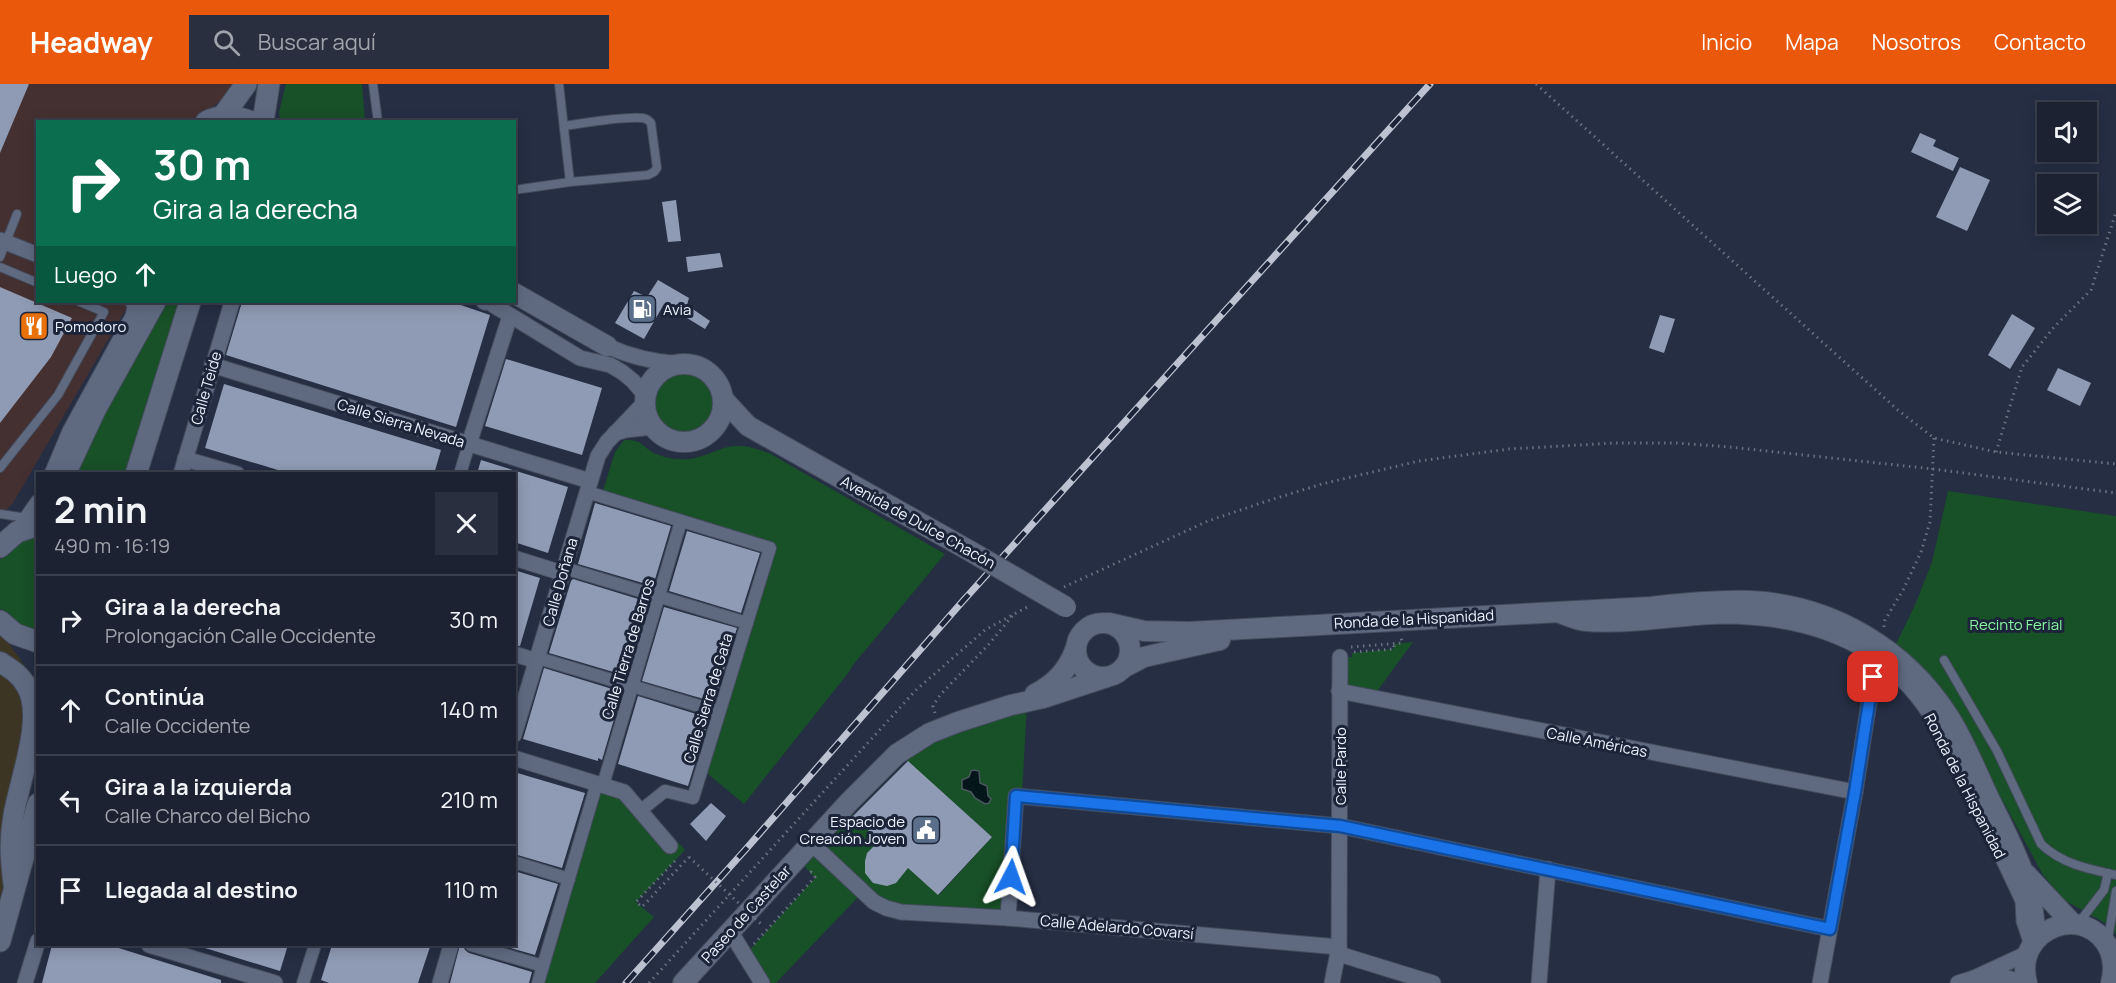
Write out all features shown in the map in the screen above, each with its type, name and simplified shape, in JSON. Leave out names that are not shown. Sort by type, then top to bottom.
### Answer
[{"type":"main road","points":[[214,119],[246,84]]},
{"type":"main road","points":[[263,120],[269,84]]},
{"type":"main road","points":[[214,119],[238,116],[247,120]]},
{"type":"main road","points":[[66,472],[95,410],[154,303]]},
{"type":"main road","points":[[137,472],[190,303]]},
{"type":"main road","points":[[0,547],[32,523]]},
{"type":"main road","points":[[14,631],[36,657]]},
{"type":"main road","points":[[0,941],[36,811]]},
{"type":"street","points":[[3,242],[36,254]]},
{"type":"street","points":[[53,472],[75,422],[133,316],[134,303]]},
{"type":"street","name":"Calle Teide","points":[[182,472],[232,303]]},
{"type":"street","points":[[512,303],[638,358],[692,364],[704,369],[713,376],[720,387],[723,399],[723,411],[711,433],[700,440],[689,443],[664,438],[648,420],[646,396],[641,377],[627,361],[607,346]]},
{"type":"street","points":[[512,303],[580,358],[610,365],[633,381],[646,396]]},
{"type":"street","points":[[461,472],[512,303]]},
{"type":"street","points":[[646,396],[657,374],[668,367],[680,364]]},
{"type":"street","name":"Calle Sierra Nevada","points":[[212,365],[469,444],[588,487]]},
{"type":"street","name":"Calle Doñana","points":[[516,728],[598,456],[646,396]]},
{"type":"street","name":"Avenida de Dulce Chacón","points":[[723,399],[748,426],[1066,607],[1099,619]]},
{"type":"street","points":[[615,433],[652,427]]},
{"type":"street","name":"Avenida de Dulce Chacón","points":[[711,433],[747,432],[769,438]]},
{"type":"street","points":[[185,459],[230,472]]},
{"type":"street","points":[[588,487],[681,521]]},
{"type":"street","name":"Calle Sierra de Gata","points":[[640,811],[665,791],[693,798],[770,548],[681,521]]},
{"type":"street","name":"Calle Tierra de Barros","points":[[538,983],[569,879],[632,686],[681,521]]},
{"type":"street","points":[[516,558],[659,596],[747,623]]},
{"type":"street","name":"Ronda de la Hispanidad","points":[[1099,619],[1144,632],[1189,632],[1651,607],[1702,602],[1753,602],[1792,607],[1822,615],[1851,628],[1880,652],[1909,668],[1948,717],[2025,872],[2035,918],[2031,946]]},
{"type":"street","points":[[1066,607],[1077,660],[1082,668],[1098,677],[1115,672],[1128,660],[1129,641],[1118,626],[1099,619]]},
{"type":"street","name":"Paseo de Castelar","points":[[1011,705],[1045,689],[1062,675],[1074,646],[1086,628],[1099,619]]},
{"type":"street","name":"Ronda de la Hispanidad","points":[[1115,672],[1144,657],[1281,627]]},
{"type":"street","name":"Calle Pardo","points":[[1332,983],[1339,951],[1340,691],[1345,652]]},
{"type":"street","points":[[1820,983],[1855,792],[1873,677],[1880,652]]},
{"type":"street","name":"Ronda de la Hispanidad","points":[[1880,652],[1929,713],[1948,747],[2023,901],[2024,921],[2031,946]]},
{"type":"street","points":[[516,655],[719,712]]},
{"type":"street","points":[[0,662],[20,677],[27,686],[32,697],[33,712],[26,765],[13,818],[9,855],[14,888],[0,904]]},
{"type":"street","name":"Paseo de Castelar","points":[[683,983],[811,843],[897,754],[939,729],[1011,705],[1043,698],[1115,672]]},
{"type":"street","name":"Calle Américas","points":[[1340,691],[1855,792]]},
{"type":"street","points":[[516,759],[624,792],[674,852]]},
{"type":"street","points":[[1008,918],[1016,796],[1340,826],[1830,929]]},
{"type":"street","name":"Calle Adelardo Covarsí","points":[[811,843],[874,902],[886,908],[910,913],[1008,918],[1339,951],[1395,977],[1433,983]]},
{"type":"street","points":[[516,863],[569,879]]},
{"type":"street","points":[[1539,983],[1548,869]]},
{"type":"street","name":"Ronda de la Hispanidad","points":[[2025,872],[2075,924],[2093,931],[2108,946]]},
{"type":"street","points":[[1958,983],[1974,978],[2031,946],[2052,927],[2075,924]]},
{"type":"street","points":[[730,931],[762,983]]},
{"type":"street","points":[[25,983],[36,946]]},
{"type":"street","points":[[153,946],[275,983]]},
{"type":"street","points":[[303,983],[315,946]]},
{"type":"street","points":[[440,983],[451,946]]},
{"type":"street","points":[[474,946],[543,966]]},
{"type":"street","points":[[1974,978],[2004,977],[2026,983],[2025,970],[2031,946]]},
{"type":"street","points":[[2108,946],[2114,967],[2111,983]]},
{"type":"lane","points":[[374,84],[378,120]]},
{"type":"lane","points":[[559,84],[570,182]]},
{"type":"lane","points":[[516,190],[648,175],[657,168],[651,123],[648,120],[622,120],[564,126]]},
{"type":"lane","points":[[0,257],[3,242],[17,214]]},
{"type":"lane","points":[[0,267],[36,282]]},
{"type":"lane","points":[[0,468],[58,395],[104,312],[82,303]]},
{"type":"lane","points":[[0,514],[32,523]]},
{"type":"lane","points":[[1944,660],[1997,751],[2041,844],[2054,855],[2072,864],[2112,874],[2104,890],[2075,924]]},
{"type":"lane","points":[[2108,946],[2108,929],[2116,891]]},
{"type":"path","points":[[1536,84],[1899,411],[1934,438],[1996,452],[2116,464]]},
{"type":"path","points":[[1996,452],[2022,367],[2054,327],[2091,290],[2116,212]]},
{"type":"path","points":[[1880,652],[1885,620],[1903,590],[1921,552],[1930,522],[1934,438]]},
{"type":"path","points":[[1064,587],[1208,521],[1267,501],[1365,473],[1468,453],[1585,444],[1676,443],[1933,469],[2116,493]]},
{"type":"path","points":[[649,983],[915,690],[985,630],[1034,603]]},
{"type":"path","points":[[939,729],[933,706],[940,695],[990,643],[1014,614]]},
{"type":"path","points":[[1074,646],[1099,619]]},
{"type":"path","points":[[1345,652],[1402,643],[1399,620]]},
{"type":"path","points":[[1345,652],[1353,657],[1352,652],[1394,649],[1394,644]]},
{"type":"path","points":[[674,852],[636,903],[642,907],[689,857],[761,924],[768,917]]},
{"type":"path","points":[[745,955],[815,878],[811,872],[804,879]]},
{"type":"shaded area","points":[[0,84],[233,84],[222,100],[194,120],[36,120],[36,303],[129,303],[13,503],[0,517]]},
{"type":"shaded area","points":[[0,634],[6,639],[36,682],[36,765],[0,913]]},
{"type":"shaded area","points":[[971,771],[979,771],[980,783],[987,786],[988,796],[991,799],[989,803],[985,804],[975,798],[971,792],[962,789],[962,780],[969,777]]},
{"type":"green space","points":[[286,84],[362,84],[365,120],[280,120],[279,112]]},
{"type":"green space","points":[[167,303],[180,303],[127,472],[77,472],[98,425]]},
{"type":"green space","points":[[684,368],[697,371],[709,378],[716,390],[719,403],[716,416],[709,428],[697,435],[684,438],[671,435],[659,428],[652,416],[649,403],[652,390],[659,378],[671,371]]},
{"type":"green space","points":[[624,440],[636,441],[656,454],[676,459],[698,457],[733,446],[749,447],[769,453],[945,554],[853,665],[744,804],[702,769],[770,548],[602,494],[615,452]]},
{"type":"green space","name":"Recinto Ferial","points":[[1948,491],[2116,516],[2116,935],[2112,927],[2064,900],[2043,875],[1948,700],[1923,668],[1896,644],[1932,562]]},
{"type":"green space","points":[[36,533],[36,634],[8,620],[0,608],[0,560],[13,543]]},
{"type":"green space","points":[[1413,642],[1373,697],[1339,691],[1340,657],[1352,657],[1352,653],[1393,649],[1394,644]]},
{"type":"green space","points":[[1027,702],[1022,797],[1008,918],[901,912],[863,892],[776,983],[762,983],[745,955],[815,878],[797,858],[845,808],[885,844],[872,849],[865,861],[905,864],[939,895],[992,837],[906,760],[930,733]]},
{"type":"green space","points":[[597,783],[624,792],[670,846],[677,841],[685,850],[636,902],[654,917],[595,983],[538,983]]},
{"type":"building","points":[[0,84],[29,84],[0,153]]},
{"type":"building","points":[[1920,133],[1936,140],[1933,146],[1959,158],[1953,171],[1911,152]]},
{"type":"building","points":[[1960,167],[1990,180],[1967,231],[1936,217]]},
{"type":"building","points":[[676,200],[681,241],[668,242],[662,202]]},
{"type":"building","points":[[720,253],[723,267],[688,272],[686,257]]},
{"type":"building","name":"Avia","points":[[658,280],[689,298],[687,305],[710,321],[705,329],[664,304],[644,339],[615,323],[634,291],[647,297]]},
{"type":"building","points":[[0,287],[72,318],[51,357],[0,423]]},
{"type":"building","points":[[242,303],[455,303],[490,315],[456,427],[226,355]]},
{"type":"building","points":[[2012,314],[2035,328],[2010,369],[1988,355]]},
{"type":"building","points":[[1660,315],[1675,319],[1664,353],[1649,348]]},
{"type":"building","points":[[506,359],[602,388],[582,455],[485,426]]},
{"type":"building","points":[[2058,368],[2091,383],[2080,406],[2047,390]]},
{"type":"building","points":[[224,384],[441,450],[435,472],[284,472],[205,448]]},
{"type":"building","points":[[481,460],[568,487],[548,553],[516,543],[516,472],[478,472]]},
{"type":"building","points":[[595,503],[671,526],[653,586],[578,564]]},
{"type":"building","points":[[687,531],[760,553],[741,613],[669,591]]},
{"type":"building","points":[[516,571],[540,578],[520,646],[516,645]]},
{"type":"building","points":[[573,579],[648,602],[627,676],[549,653]]},
{"type":"building","points":[[664,607],[737,628],[714,702],[642,681]]},
{"type":"building","points":[[544,668],[622,692],[602,760],[598,758],[598,761],[523,739]]},
{"type":"building","points":[[638,696],[709,718],[688,786],[618,764]]},
{"type":"building","name":"Espacio de Creación Joven","points":[[908,761],[992,837],[938,895],[908,868],[896,883],[887,886],[873,883],[865,873],[865,861],[867,853],[880,840],[852,817]]},
{"type":"building","points":[[516,773],[585,793],[562,868],[516,855]]},
{"type":"building","points":[[711,803],[726,816],[706,841],[690,824]]},
{"type":"building","points":[[516,872],[558,884],[535,955],[504,946],[516,946]]},
{"type":"building","points":[[52,946],[112,946],[221,980],[221,983],[42,983]]},
{"type":"building","points":[[205,946],[288,946],[280,971],[205,948]]},
{"type":"building","points":[[332,946],[430,947],[418,983],[329,983],[321,980]]},
{"type":"building","points":[[460,946],[463,946],[469,953],[532,972],[529,983],[450,983]]},
{"type":"railway","points":[[626,983],[962,602],[1430,84]]},
{"type":"place","name":"Avia","points":[[642,309]]},
{"type":"place","name":"Pomodoro","points":[[34,326]]},
{"type":"place","name":"Espacio de Creación Joven","points":[[926,830]]},
{"type":"route","points":[[1011,877],[1016,796],[1340,826],[1830,929],[1873,677]]}]
